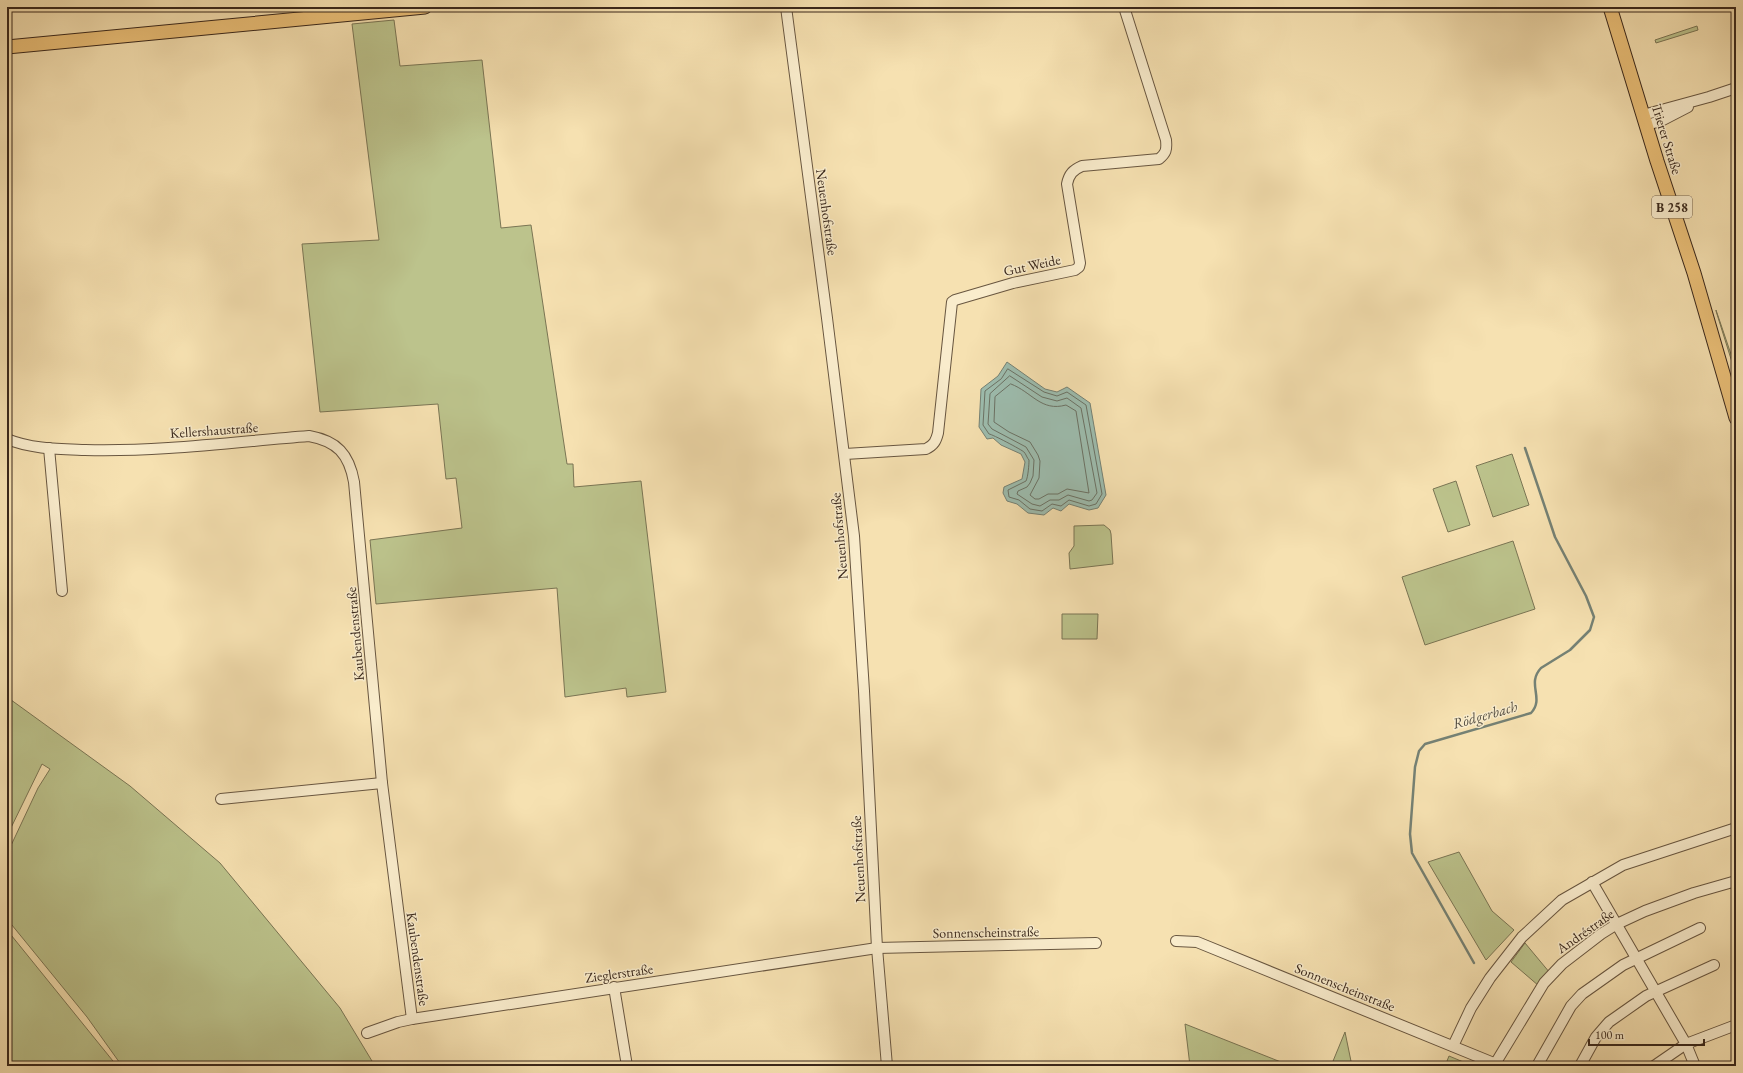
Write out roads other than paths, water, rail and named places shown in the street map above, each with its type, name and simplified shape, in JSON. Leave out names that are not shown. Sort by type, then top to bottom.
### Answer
[{"type":"main road","points":[[7,47],[425,7]]},
{"type":"main road","name":"Trierer Straße","points":[[1610,7],[1644,120],[1694,273],[1736,418]]},
{"type":"street","name":"Neuenhofstraße","points":[[786,7],[854,536],[864,692],[877,948],[887,1066]]},
{"type":"street","name":"Gut Weide","points":[[844,454],[926,449],[932,446],[936,441],[938,433],[952,302],[998,287],[1075,270],[1079,267],[1080,263],[1068,184],[1069,177],[1072,173],[1082,166],[1158,159],[1165,154],[1167,149],[1166,140],[1124,7]]},
{"type":"street","points":[[1644,120],[1661,121],[1710,97],[1736,88]]},
{"type":"street","name":"Kellershaustraße","points":[[7,439],[19,444],[50,448],[117,450],[205,445],[309,436],[324,439],[336,446],[348,462],[354,482]]},
{"type":"street","points":[[50,448],[62,591]]},
{"type":"street","name":"Kaubendenstraße","points":[[354,482],[382,783],[412,1019]]},
{"type":"street","points":[[221,799],[382,783]]},
{"type":"street","points":[[1453,1046],[1471,1008],[1490,978],[1522,937],[1562,900],[1623,865],[1736,828]]},
{"type":"street","name":"Andréstraße","points":[[1498,1065],[1541,988],[1553,973],[1601,934],[1617,924],[1645,911],[1694,893],[1736,880]]},
{"type":"street","points":[[1592,882],[1686,1044],[1694,1066]]},
{"type":"street","points":[[1537,1066],[1571,1006],[1582,994],[1623,965],[1700,928]]},
{"type":"street","name":"Sonnenscheinstraße","points":[[1176,941],[1197,942],[1498,1065]]},
{"type":"street","name":"Sonnenscheinstraße","points":[[877,948],[1096,943]]},
{"type":"street","name":"Zieglerstraße","points":[[367,1033],[398,1022],[412,1019],[877,948]]},
{"type":"street","points":[[1580,1066],[1599,1034],[1609,1022],[1646,996],[1714,965]]},
{"type":"street","points":[[614,987],[627,1066]]},
{"type":"street","points":[[1654,1066],[1686,1044],[1736,1024]]},
{"type":"water","points":[[1007,362],[1045,389],[1057,392],[1067,387],[1090,403],[1106,495],[1098,508],[1089,510],[1069,504],[1061,511],[1053,508],[1044,515],[1028,513],[1017,504],[1007,501],[1003,493],[1004,487],[1022,479],[1025,462],[1021,454],[1001,445],[993,438],[987,439],[979,427],[981,389],[998,376]]},
{"type":"waterway","name":"Rödgerbach","points":[[1474,963],[1412,853],[1410,834],[1415,767],[1419,751],[1425,744],[1531,713],[1536,702],[1535,680],[1537,674],[1541,668],[1570,650],[1590,630],[1594,617],[1586,596],[1555,537],[1525,448]]},
{"type":"waterway","name":"Rödgerbach","points":[[1450,1066],[1452,1062]]}]
